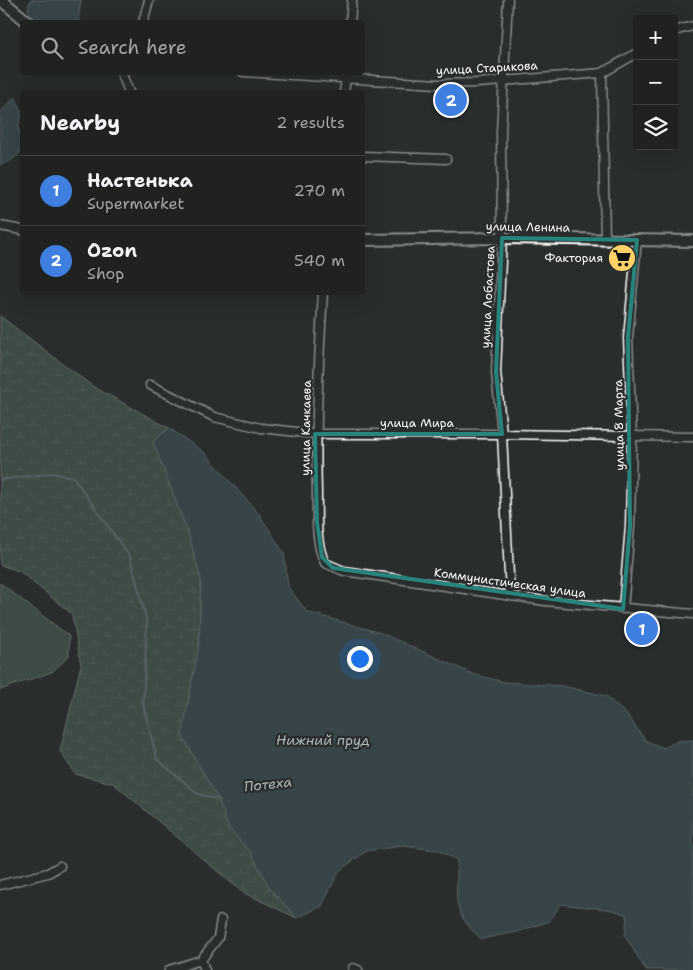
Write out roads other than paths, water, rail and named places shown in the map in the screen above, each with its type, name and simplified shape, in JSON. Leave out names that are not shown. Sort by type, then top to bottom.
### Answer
[{"type":"street","points":[[1,0],[26,20]]},
{"type":"street","points":[[143,20],[148,0]]},
{"type":"street","points":[[350,20],[352,0]]},
{"type":"street","name":"улица Лобастова","points":[[508,0],[501,151],[502,238],[496,372],[502,434],[510,595]]},
{"type":"street","points":[[678,30],[693,26]]},
{"type":"street","name":"улица Старикова","points":[[347,75],[437,84],[505,80],[602,73],[633,55]]},
{"type":"street","points":[[602,73],[605,240]]},
{"type":"street","points":[[121,75],[128,90]]},
{"type":"street","points":[[344,90],[347,75]]},
{"type":"street","points":[[365,156],[446,158]]},
{"type":"street","points":[[0,226],[20,230]]},
{"type":"street","name":"улица Ленина","points":[[365,240],[502,238],[693,241]]},
{"type":"street","name":"улица 8 Марта","points":[[623,610],[630,526],[632,437],[628,338],[637,240]]},
{"type":"street","name":"улица Качкаева","points":[[323,295],[315,434],[317,522],[325,564]]},
{"type":"street","name":"улица Мира","points":[[150,385],[214,417],[261,428],[315,434],[693,437]]},
{"type":"street","name":"Коммунистическая улица","points":[[325,564],[344,571],[546,601],[623,610],[693,614]]},
{"type":"street","points":[[0,886],[48,873],[60,866]]},
{"type":"street","points":[[170,970],[201,960],[218,938],[221,920]]},
{"type":"street","points":[[201,960],[204,970]]},
{"type":"water","points":[[31,0],[81,0],[78,20],[35,20],[30,16],[28,7]]},
{"type":"water","points":[[15,97],[20,109],[18,127],[20,132],[20,152],[13,159],[0,165],[0,113]]},
{"type":"water","name":"Нижний пруд","points":[[169,428],[205,453],[259,514],[284,553],[288,587],[307,612],[381,633],[473,674],[504,682],[563,686],[606,696],[627,715],[646,741],[664,748],[678,741],[693,740],[693,970],[646,970],[625,936],[627,915],[613,910],[560,904],[550,921],[517,932],[481,939],[464,920],[457,903],[457,860],[437,850],[403,846],[366,851],[339,871],[322,906],[297,918],[270,889],[251,853],[228,827],[219,801],[182,735],[199,644],[201,579],[188,533],[153,442]]},
{"type":"waterway","name":"Потеха","points":[[0,480],[53,473],[73,477],[130,557],[147,623],[143,704],[157,759],[198,794],[220,800]]},
{"type":"place","name":"Ozon","points":[[451,100]]},
{"type":"place","name":"Фактория","points":[[622,258]]},
{"type":"place","name":"Настенька","points":[[642,629]]}]
